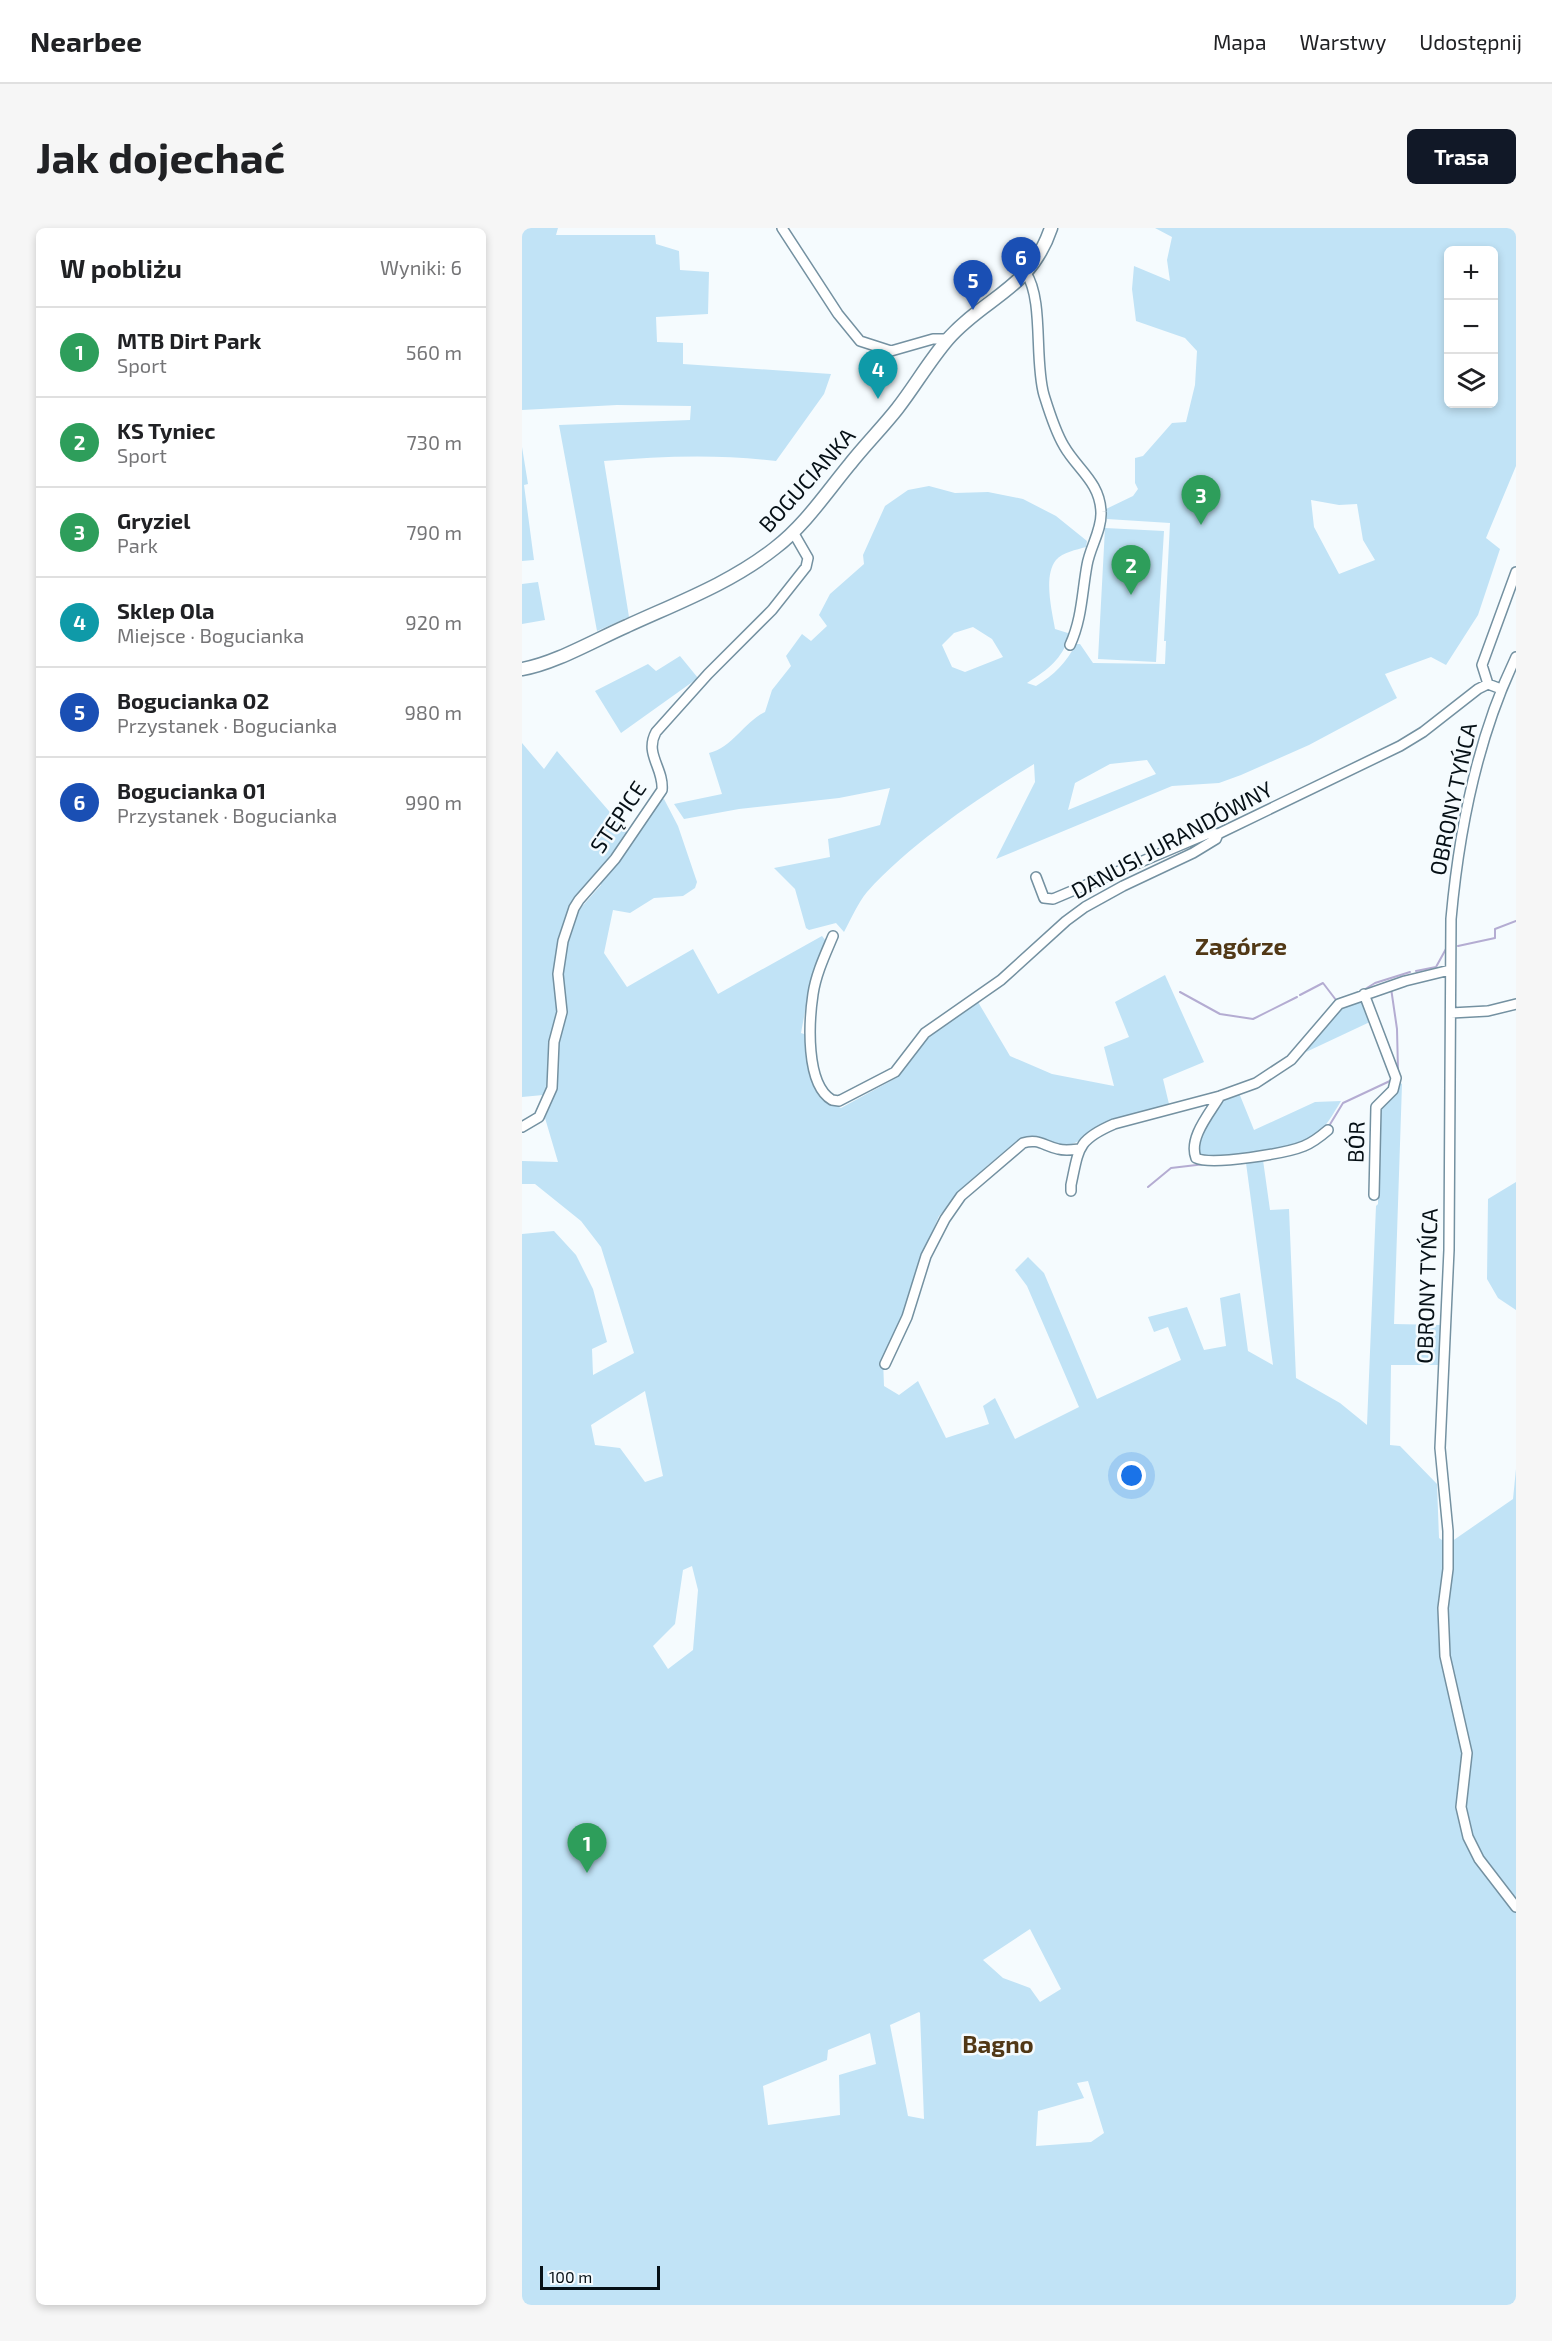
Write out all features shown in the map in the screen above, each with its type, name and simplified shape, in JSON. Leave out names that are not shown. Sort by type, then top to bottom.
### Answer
[{"type":"street","points":[[782,228],[838,314],[860,341],[891,351],[933,339],[948,339]]},
{"type":"street","name":"BOGUCIANKA","points":[[522,669],[550,660],[706,590],[742,571],[775,549],[794,532],[898,408],[948,339],[1026,273],[1045,245],[1050,228]]},
{"type":"street","points":[[1026,273],[1030,279],[1034,302],[1040,374],[1046,400],[1062,443],[1088,475],[1101,505],[1101,520],[1087,564],[1079,621],[1070,645]]},
{"type":"street","name":"STĘPICE","points":[[522,1127],[539,1117],[552,1088],[554,1042],[562,1012],[558,974],[563,940],[573,908],[615,859],[662,790],[663,777],[651,751],[652,739],[656,732],[708,674],[772,610],[806,567],[808,558],[794,532]]},
{"type":"street","points":[[1501,689],[1488,684],[1482,665],[1516,572]]},
{"type":"street","name":"OBRONY TYŃCA","points":[[1516,657],[1501,689],[1485,735],[1470,793],[1454,890],[1450,970],[1449,1250],[1440,1448],[1448,1531],[1448,1569],[1443,1608],[1445,1656],[1467,1753],[1461,1807],[1468,1837],[1479,1859],[1516,1907]]},
{"type":"street","name":"DANUSI JURANDÓWNY","points":[[833,936],[820,967],[813,994],[810,1053],[822,1090],[832,1100],[839,1101],[896,1072],[925,1033],[1001,980],[1066,921],[1085,907],[1193,853],[1216,839],[1218,834],[1400,746],[1423,732],[1478,689],[1488,684]]},
{"type":"street","points":[[1036,877],[1044,898],[1053,899],[1209,833],[1218,834]]},
{"type":"street","points":[[1071,1191],[1079,1149],[1090,1136],[1114,1124],[1220,1096],[1256,1083],[1291,1060],[1340,1004],[1405,981],[1450,970]]},
{"type":"street","name":"BÓR","points":[[1364,994],[1396,1078],[1393,1090],[1376,1107],[1374,1195]]},
{"type":"street","points":[[1451,1013],[1488,1011],[1516,1004]]},
{"type":"street","points":[[1220,1096],[1195,1140],[1193,1152],[1196,1158],[1203,1162],[1238,1159],[1301,1147],[1313,1142],[1328,1130]]},
{"type":"street","points":[[885,1364],[907,1317],[926,1256],[945,1219],[961,1196],[1023,1143],[1031,1140],[1043,1142],[1054,1149],[1065,1151],[1079,1149]]},
{"type":"shaded area","points":[[522,228],[558,228],[556,235],[655,235],[656,244],[679,251],[680,270],[709,272],[708,314],[656,317],[657,342],[683,343],[683,364],[831,374],[824,394],[776,461],[690,456],[604,461],[629,617],[597,631],[559,425],[690,420],[691,406],[617,405],[522,410]]},
{"type":"shaded area","points":[[1155,228],[1516,228],[1516,466],[1486,538],[1500,549],[1478,615],[1446,665],[1431,657],[1385,674],[1397,698],[1309,745],[1219,783],[1172,786],[996,859],[1035,782],[1034,764],[968,806],[904,856],[867,892],[844,932],[836,923],[809,930],[806,928],[795,889],[774,868],[830,857],[828,839],[880,825],[890,788],[839,798],[739,809],[684,819],[674,804],[722,794],[709,753],[724,746],[765,712],[772,690],[791,666],[786,656],[802,634],[811,641],[827,626],[819,615],[830,594],[864,564],[863,555],[885,506],[908,490],[929,486],[955,493],[988,492],[1023,499],[1056,516],[1087,541],[1086,547],[1062,555],[1052,567],[1049,584],[1055,629],[1071,634],[1054,663],[1027,683],[1036,686],[1048,677],[1064,663],[1076,644],[1080,644],[1093,663],[1165,664],[1166,641],[1164,641],[1170,523],[1107,519],[1106,509],[1133,496],[1138,489],[1135,483],[1135,458],[1143,456],[1172,423],[1186,422],[1195,385],[1197,351],[1185,338],[1136,321],[1132,289],[1134,266],[1170,281],[1167,260],[1172,237]],"holes":[[[1311,500],[1339,505],[1357,504],[1363,540],[1375,560],[1339,574],[1314,527]],[[973,627],[992,639],[1003,657],[965,672],[952,667],[942,645],[954,633]],[[1147,760],[1156,774],[1068,810],[1075,783],[1110,764]]]},
{"type":"shaded area","points":[[522,447],[528,484],[524,485],[534,560],[522,561]]},
{"type":"shaded area","points":[[1105,528],[1164,531],[1156,662],[1098,659]]},
{"type":"shaded area","points":[[538,582],[545,620],[522,624],[522,584]]},
{"type":"shaded area","points":[[680,656],[698,678],[621,733],[595,691],[648,664],[656,671]]},
{"type":"shaded area","points":[[522,743],[544,769],[557,751],[628,833],[571,906],[562,973],[569,937],[578,911],[601,885],[601,877],[658,800],[664,799],[678,826],[697,882],[695,888],[683,896],[654,898],[630,913],[613,910],[604,953],[627,987],[693,949],[718,994],[822,936],[826,941],[812,974],[801,1033],[807,1035],[810,1063],[823,1099],[841,1108],[898,1077],[912,1059],[925,1033],[978,1002],[1010,1056],[1052,1074],[1114,1086],[1104,1047],[1129,1037],[1115,1002],[1165,975],[1204,1062],[1163,1079],[1169,1104],[1110,1121],[1067,1146],[1033,1136],[1021,1138],[987,1166],[939,1216],[921,1258],[904,1312],[883,1359],[884,1386],[899,1395],[918,1381],[946,1438],[989,1424],[983,1406],[995,1398],[1015,1439],[1079,1407],[1027,1286],[1015,1270],[1028,1257],[1044,1273],[1097,1399],[1181,1360],[1168,1327],[1154,1332],[1148,1317],[1187,1307],[1204,1350],[1226,1346],[1220,1298],[1240,1293],[1248,1351],[1273,1365],[1246,1163],[1263,1160],[1270,1210],[1289,1209],[1296,1378],[1340,1403],[1367,1425],[1376,1206],[1378,1204],[1379,1109],[1394,1097],[1399,1082],[1402,1084],[1394,1324],[1442,1325],[1440,1365],[1391,1365],[1390,1445],[1400,1446],[1437,1484],[1439,1538],[1448,1544],[1513,1499],[1516,1469],[1516,2305],[522,2305],[522,1234],[554,1231],[576,1255],[593,1289],[607,1342],[592,1349],[593,1375],[634,1353],[601,1247],[581,1221],[535,1184],[522,1184],[522,1161],[558,1162],[545,1118],[550,1106],[543,1095],[522,1097]],"holes":[[[645,1391],[663,1476],[645,1482],[620,1448],[595,1445],[591,1425]],[[692,1566],[698,1590],[693,1650],[668,1669],[653,1646],[675,1624],[683,1570]],[[1030,1929],[1061,1989],[1040,2002],[1030,1988],[1003,1978],[983,1960]],[[920,2013],[924,2119],[908,2116],[890,2025]],[[870,2033],[876,2064],[839,2075],[840,2115],[768,2125],[763,2086],[827,2060],[828,2050]],[[1088,2081],[1104,2133],[1091,2142],[1036,2146],[1038,2111],[1084,2098],[1077,2083]]]},
{"type":"shaded area","points":[[1361,999],[1367,1006],[1372,1021],[1306,1052],[1335,1014]]},
{"type":"shaded area","points":[[1239,1093],[1254,1130],[1315,1102],[1341,1101],[1322,1129],[1304,1142],[1258,1153],[1200,1157],[1197,1141],[1222,1101],[1227,1096]]},
{"type":"shaded area","points":[[1516,1182],[1516,1310],[1498,1298],[1487,1279],[1488,1199]]},
{"type":"waterway","points":[[1458,946],[1495,938],[1495,929],[1516,921]]},
{"type":"waterway","points":[[1416,971],[1436,967],[1447,947]]},
{"type":"waterway","points":[[1362,991],[1375,983],[1410,972]]},
{"type":"waterway","points":[[1300,995],[1323,983],[1336,1000],[1346,997]]},
{"type":"waterway","points":[[1391,988],[1397,1029],[1398,1071]]},
{"type":"waterway","points":[[1180,992],[1220,1014],[1253,1019],[1297,997]]},
{"type":"waterway","points":[[1329,1126],[1343,1103],[1392,1080]]},
{"type":"waterway","points":[[1148,1187],[1171,1168],[1205,1164]]},
{"type":"place","name":"Bogucianka 01","points":[[1021,287]]},
{"type":"place","name":"Bogucianka 02","points":[[973,310]]},
{"type":"place","name":"Sklep Ola","points":[[878,399]]},
{"type":"place","name":"Gryziel","points":[[1201,525]]},
{"type":"place","name":"KS Tyniec","points":[[1131,595]]},
{"type":"place","name":"MTB Dirt Park","points":[[587,1873]]},
{"type":"district","name":"Zagórze","points":[[1241,947]]},
{"type":"district","name":"Bagno","points":[[998,2045]]}]
